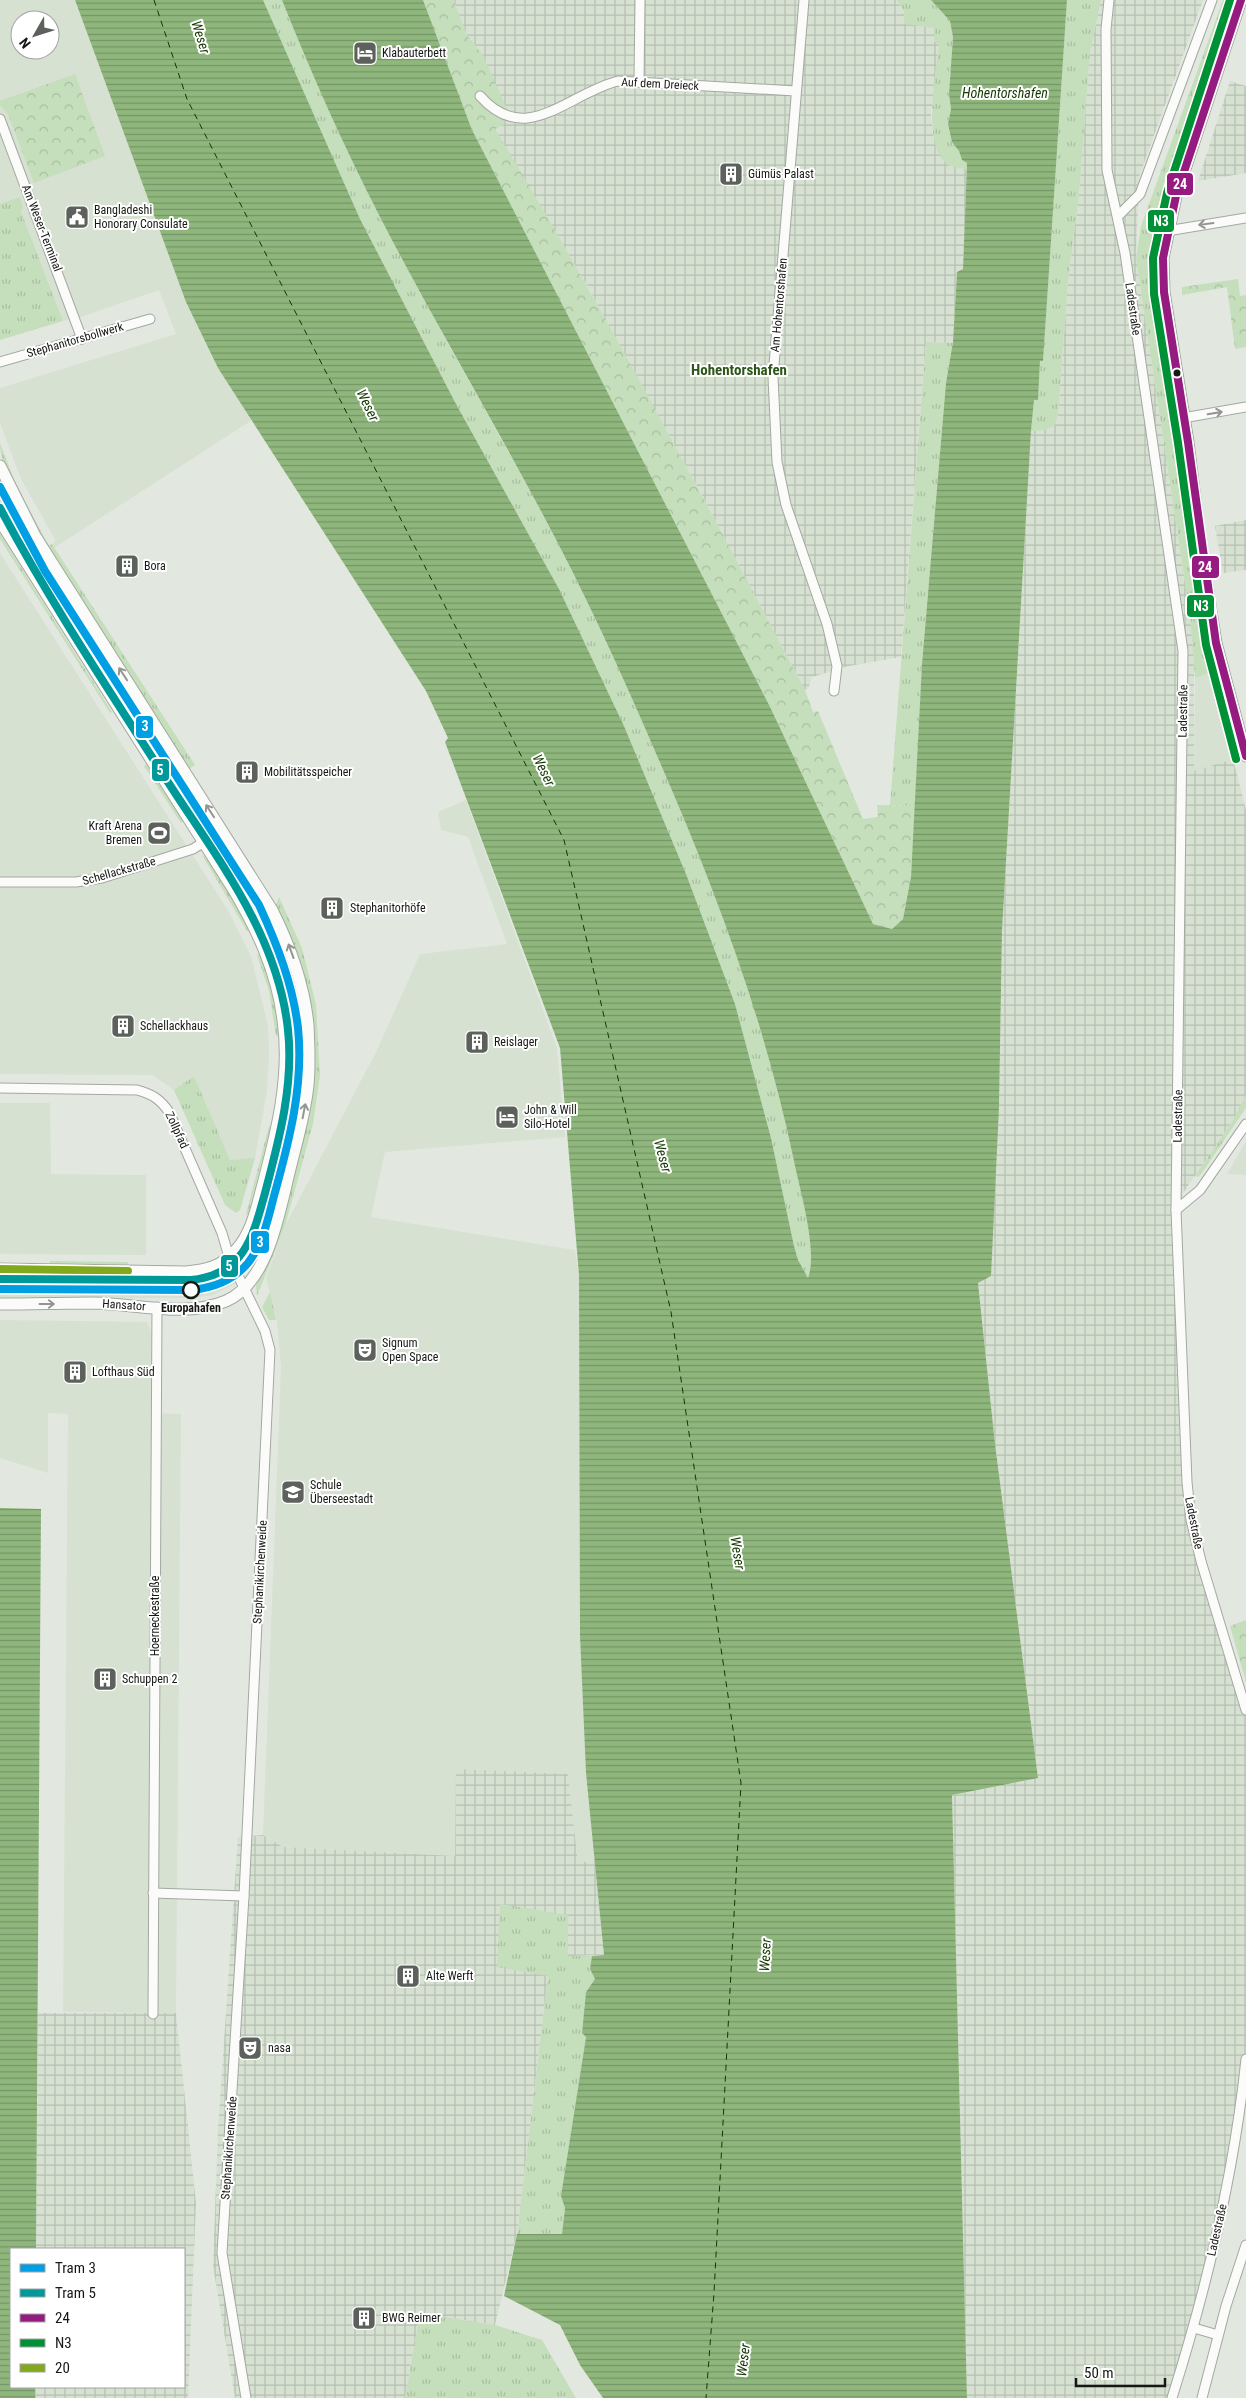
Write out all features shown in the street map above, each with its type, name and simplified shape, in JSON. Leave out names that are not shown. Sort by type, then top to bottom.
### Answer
[{"type":"street","points":[[639,82],[640,0]]},
{"type":"street","name":"Am Hohentorshafen","points":[[804,0],[773,377],[774,419],[777,462],[786,505],[838,666],[834,692]]},
{"type":"street","name":"Ladestraße","points":[[1110,0],[1106,29],[1107,170],[1118,216],[1184,650],[1176,1210],[1186,1482],[1191,1520],[1201,1560],[1246,1710]]},
{"type":"street","points":[[1118,216],[1140,194],[1212,0]]},
{"type":"street","points":[[1241,0],[1176,196],[1167,231],[1163,258],[1164,292],[1216,643],[1246,756]]},
{"type":"street","name":"Auf dem Dreieck","points":[[480,96],[505,116],[530,119],[552,111],[603,85],[618,81],[796,91]]},
{"type":"street","name":"Am Weser-Terminal","points":[[0,118],[82,339]]},
{"type":"street","points":[[1167,231],[1246,218]]},
{"type":"street","name":"Stephanitorsbollwerk","points":[[0,362],[150,319]]},
{"type":"street","points":[[1183,418],[1246,407]]},
{"type":"street","points":[[0,466],[35,536],[268,903],[283,931],[299,976],[309,1043],[306,1104],[272,1241],[260,1265],[244,1288]]},
{"type":"street","points":[[0,521],[14,547],[241,901],[266,950],[278,993],[286,1045],[282,1096],[272,1149],[256,1210],[244,1238],[230,1257],[213,1268],[186,1272],[0,1269]]},
{"type":"street","name":"Schellackstraße","points":[[0,882],[76,882],[102,878],[192,849],[204,842]]},
{"type":"street","name":"Zollpfad","points":[[0,1088],[121,1088],[151,1093],[162,1102],[169,1112],[220,1229],[230,1257]]},
{"type":"street","points":[[1176,1210],[1200,1190],[1246,1124]]},
{"type":"street","name":"Stephanikirchenweide","points":[[230,1257],[266,1330],[270,1354],[244,1896],[222,2253],[246,2398]]},
{"type":"street","name":"Hansator","points":[[0,1304],[93,1303],[186,1309],[226,1301],[244,1288]]},
{"type":"street","name":"Hoerneckestraße","points":[[153,2014],[157,1307]]},
{"type":"street","points":[[153,1893],[244,1896]]},
{"type":"street","name":"Ladestraße","points":[[1172,2398],[1194,2328],[1233,2161],[1246,2059]]},
{"type":"street","points":[[1202,2398],[1218,2336],[1246,2245]]},
{"type":"street","points":[[1194,2328],[1218,2336]]},
{"type":"shaded area","points":[[0,0],[75,0],[186,302],[218,368],[252,420],[54,548],[52,544],[56,541],[21,479],[0,423],[0,388],[176,334],[159,290],[81,317],[63,321],[21,210],[23,207],[20,198],[0,204]]},
{"type":"shaded area","points":[[454,0],[897,0],[904,11],[934,28],[939,44],[931,113],[933,134],[950,166],[967,169],[963,270],[957,272],[953,343],[926,342],[901,657],[849,666],[812,677],[808,689],[805,690],[698,488],[589,289],[494,129],[483,55],[466,34]]},
{"type":"shaded area","points":[[1101,0],[1203,0],[1139,177],[1136,258],[1190,616],[1194,654],[1194,771],[1233,759],[1246,810],[1246,1095],[1232,1122],[1179,1199],[1183,1384],[1194,1519],[1246,1700],[1246,2063],[1237,2162],[1196,2331],[1177,2398],[967,2398],[952,1795],[1038,1778],[995,1444],[978,1283],[999,1107],[1002,931],[1031,431],[1046,430],[1055,425],[1058,414],[1068,281],[1079,195],[1090,52]]},
{"type":"shaded area","points":[[1230,81],[1246,86],[1246,173],[1198,181]]},
{"type":"shaded area","points":[[0,476],[269,913],[287,955],[295,983],[304,1047],[301,1105],[273,1218],[262,1253],[253,1267],[234,1284],[213,1295],[192,1298],[0,1297],[0,1275],[189,1276],[222,1272],[230,1266],[248,1246],[254,1231],[285,1112],[290,1072],[276,968],[6,525],[0,513]]},
{"type":"shaded area","points":[[1246,520],[1246,570],[1223,573],[1215,526]]},
{"type":"shaded area","points":[[0,553],[229,912],[251,956],[268,1026],[269,1055],[267,1091],[255,1158],[230,1160],[194,1076],[174,1090],[152,1075],[0,1074]]},
{"type":"shaded area","points":[[1209,673],[1233,759],[1194,772],[1195,678]]},
{"type":"shaded area","points":[[466,800],[557,1048],[565,1137],[385,1152],[371,1217],[575,1250],[579,1275],[580,1636],[586,1773],[595,1860],[578,1863],[568,1775],[455,1856],[283,1847],[263,1835],[281,1367],[277,1322],[266,1278],[285,1226],[377,1050],[420,954],[507,944],[468,837],[441,830],[438,812]]},
{"type":"shaded area","points":[[0,1103],[50,1103],[51,1174],[146,1175],[146,1255],[0,1254]]},
{"type":"shaded area","points":[[1245,1143],[1246,1175],[1227,1174]]},
{"type":"shaded area","points":[[0,1320],[147,1322],[151,1333],[152,1413],[181,1414],[176,2013],[63,2012],[68,1414],[48,1413],[48,1473],[0,1458]]},
{"type":"shaded area","points":[[456,1769],[568,1774],[578,1863],[595,1860],[604,1955],[568,1956],[548,1976],[517,2234],[495,2325],[420,2313],[405,2398],[235,2398],[213,2266],[218,2129],[238,1837],[263,1835],[283,1847],[455,1856]]},
{"type":"shaded area","points":[[38,2013],[176,2013],[196,2203],[188,2398],[35,2398],[35,2388],[185,2388],[185,2248],[36,2248]]},
{"type":"green space","points":[[263,0],[282,0],[328,110],[367,191],[419,291],[557,541],[616,664],[679,806],[718,903],[753,1002],[768,1052],[806,1217],[811,1250],[808,1278],[798,1260],[794,1246],[771,1138],[735,1004],[686,874],[624,726],[559,589],[456,404],[360,219]]},
{"type":"green space","points":[[423,0],[454,0],[466,34],[483,55],[507,109],[503,125],[495,129],[576,267],[654,407],[805,690],[813,712],[818,711],[863,819],[878,817],[877,805],[915,806],[911,877],[903,919],[892,929],[873,924],[472,130]]},
{"type":"green space","points":[[897,0],[931,0],[950,21],[953,37],[949,94],[951,109],[948,124],[952,142],[959,151],[962,160],[967,163],[967,169],[951,166],[941,158],[936,145],[932,110],[939,44],[934,42],[934,28],[904,24],[904,11]]},
{"type":"green space","points":[[1067,0],[1101,0],[1090,52],[1079,195],[1068,281],[1058,414],[1055,425],[1046,430],[1031,431],[1034,400],[1038,400],[1040,361],[1043,360]]},
{"type":"green space","points":[[1223,0],[1226,0],[1155,215],[1149,264],[1149,281],[1163,381],[1209,673],[1195,678],[1190,616],[1136,258],[1141,226]]},
{"type":"green space","points":[[75,74],[105,156],[34,183],[8,114],[0,105],[0,101]]},
{"type":"green space","points":[[20,197],[23,207],[21,211],[63,321],[0,340],[0,204]]},
{"type":"green space","points":[[1238,279],[1240,296],[1246,295],[1246,347],[1235,349],[1227,287],[1182,295],[1182,287]]},
{"type":"green space","points":[[926,342],[953,343],[946,383],[922,664],[915,806],[890,805]]},
{"type":"green space","points":[[0,443],[15,482],[49,546],[52,544],[195,765],[189,769],[47,546],[10,480],[3,461]]},
{"type":"green space","points":[[0,534],[112,712],[110,713],[0,539]]},
{"type":"green space","points":[[146,764],[183,821],[181,823],[144,766]]},
{"type":"green space","points":[[202,855],[213,866],[227,889],[250,929],[247,931]]},
{"type":"green space","points":[[279,897],[302,948],[316,1005],[320,1075],[313,1124],[285,1226],[257,1296],[256,1286],[311,1098],[295,949],[276,905]]},
{"type":"green space","points":[[261,953],[275,1005],[279,1036],[276,1036],[269,991],[257,955]]},
{"type":"green space","points":[[194,1076],[230,1160],[255,1158],[240,1210],[236,1213],[225,1205],[174,1090]]},
{"type":"green space","points":[[1246,1095],[1246,1108],[1202,1173],[1198,1177],[1195,1176],[1232,1122]]},
{"type":"green space","points":[[269,1126],[271,1127],[248,1214],[246,1214]]},
{"type":"green space","points":[[50,1261],[128,1262],[128,1265],[50,1265]]},
{"type":"green space","points":[[270,1292],[276,1320],[269,1320],[262,1307]]},
{"type":"green space","points":[[1246,1620],[1246,1682],[1230,1626]]},
{"type":"green space","points":[[500,1904],[568,1915],[568,1956],[592,1956],[590,1969],[595,1979],[586,1992],[582,2033],[586,2036],[561,2196],[565,2208],[562,2235],[517,2234],[548,1976],[497,1967]]},
{"type":"green space","points":[[420,2313],[495,2325],[542,2340],[576,2398],[405,2398]]},
{"type":"water","name":"Weser","points":[[75,0],[263,0],[360,219],[456,404],[559,589],[624,726],[686,874],[735,1004],[771,1138],[794,1246],[798,1260],[808,1278],[811,1266],[811,1252],[807,1220],[769,1057],[718,906],[679,807],[616,664],[557,541],[380,217],[328,110],[282,0],[423,0],[472,130],[769,705],[873,924],[892,929],[903,919],[911,877],[922,664],[946,383],[953,342],[957,272],[963,269],[967,163],[962,160],[959,151],[952,142],[948,124],[951,109],[949,94],[953,37],[950,21],[931,0],[1067,0],[1043,361],[1040,361],[1038,400],[1034,400],[1031,431],[1002,931],[999,1107],[991,1276],[978,1283],[995,1444],[1038,1778],[952,1795],[967,2398],[603,2398],[580,2365],[560,2325],[504,2296],[517,2234],[562,2234],[565,2208],[561,2196],[586,2037],[582,2033],[586,1992],[595,1979],[590,1969],[592,1956],[604,1955],[586,1773],[580,1636],[579,1275],[560,1048],[445,742],[448,738],[426,691],[218,368],[186,302]]},
{"type":"water","points":[[0,1508],[41,1509],[36,2248],[10,2248],[10,2388],[35,2388],[35,2398],[0,2398]]},
{"type":"ferry route","points":[[154,0],[187,99],[564,840],[671,1312],[741,1783],[714,2293],[706,2398]]},
{"type":"tram line","name":"3","points":[[0,487],[45,571],[259,905],[288,980],[296,1012],[299,1049],[299,1071],[294,1113],[267,1222],[258,1248],[248,1263],[236,1275],[215,1285],[191,1290],[0,1289]]},
{"type":"tram line","name":"5","points":[[0,508],[80,645],[224,867],[242,898],[272,961],[282,995],[288,1030],[289,1051],[289,1071],[284,1112],[261,1209],[250,1239],[235,1262],[209,1277],[191,1280],[0,1279]]},
{"type":"transit line","name":"N3","points":[[1230,0],[1167,193],[1153,258],[1154,294],[1178,443],[1206,645],[1236,759]]},
{"type":"transit line","name":"24","points":[[1241,0],[1176,196],[1163,258],[1164,292],[1188,442],[1216,643],[1246,756]]},
{"type":"transit line","name":"20","points":[[0,1269],[128,1271]]},
{"type":"place","name":"Klabauterbett","points":[[365,53]]},
{"type":"place","name":"Gümüs Palast","points":[[731,174]]},
{"type":"place","name":"Bangladeshi Honorary Consulate","points":[[77,217]]},
{"type":"place","name":"Bora","points":[[127,566]]},
{"type":"place","name":"Mobilitätsspeicher","points":[[247,772]]},
{"type":"place","name":"Kraft Arena Bremen","points":[[159,833]]},
{"type":"place","name":"Stephanitorhöfe","points":[[332,908]]},
{"type":"place","name":"Schellackhaus","points":[[123,1026]]},
{"type":"place","name":"Reislager","points":[[477,1042]]},
{"type":"place","name":"John & Will Silo-Hotel","points":[[507,1117]]},
{"type":"place","name":"Europahafen","points":[[191,1290]]},
{"type":"place","name":"Signum Open Space","points":[[365,1350]]},
{"type":"place","name":"Lofthaus Süd","points":[[75,1372]]},
{"type":"place","name":"Schule Überseestadt","points":[[293,1492]]},
{"type":"place","name":"Schuppen 2","points":[[105,1679]]},
{"type":"place","name":"Alte Werft","points":[[408,1976]]},
{"type":"place","name":"nasa","points":[[250,2048]]},
{"type":"place","name":"BWG Reimer","points":[[364,2318]]},
{"type":"district","name":"Hohentorshafen","points":[[739,370]]}]
